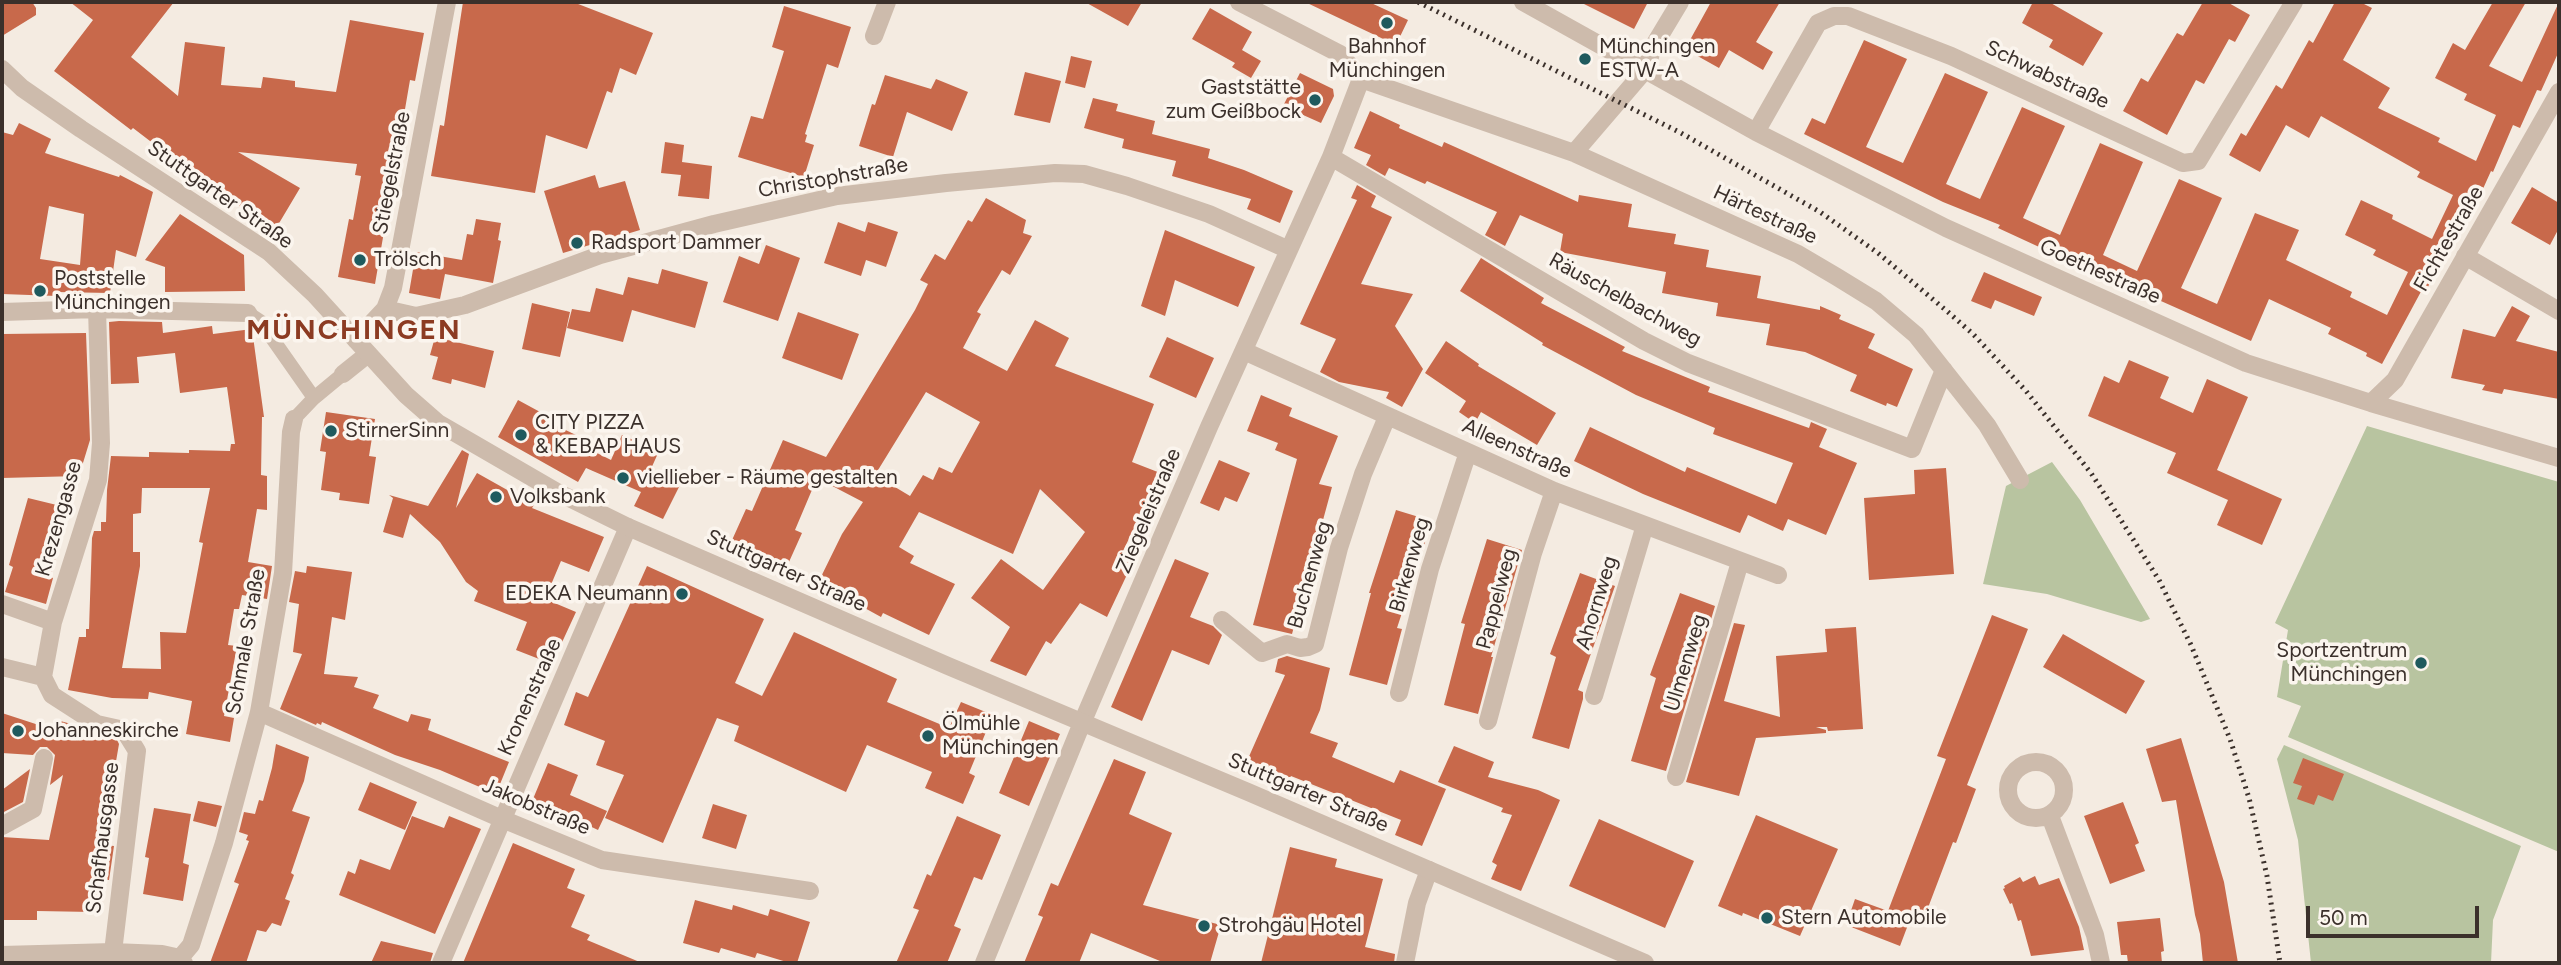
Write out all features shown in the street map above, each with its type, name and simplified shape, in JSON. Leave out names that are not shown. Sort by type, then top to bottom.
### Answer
[{"type":"street","name":"Stiegelstraße","points":[[355,340],[385,309],[393,288],[414,189],[447,2]]},
{"type":"street","points":[[874,36],[887,2]]},
{"type":"street","points":[[1239,2],[1340,54],[1361,79]]},
{"type":"street","name":"Goethestraße","points":[[1523,2],[1756,132],[1946,228],[2246,362],[2371,403],[2559,458]]},
{"type":"street","points":[[1574,153],[1646,69],[1653,47],[1680,2]]},
{"type":"street","name":"Schwabstraße","points":[[1756,132],[1818,23],[1834,16],[1848,16],[1951,56],[2183,163],[2199,161],[2294,2]]},
{"type":"street","name":"Stuttgarter Straße","points":[[2,69],[22,88],[71,122],[269,252],[315,295],[406,395],[438,423],[557,492],[628,527],[1645,963]]},
{"type":"street","name":"Härtestraße","points":[[1361,79],[1574,153],[1798,254],[1837,277],[1876,301],[1916,335],[1987,425],[2020,480]]},
{"type":"street","name":"Ziegeleistraße","points":[[984,963],[1082,723],[1331,156],[1361,79]]},
{"type":"street","name":"Fichtestraße","points":[[2371,403],[2395,380],[2559,92]]},
{"type":"street","name":"Räuschelbachweg","points":[[1331,156],[1644,341],[1688,362],[1912,449],[1944,370]]},
{"type":"street","name":"Christophstraße","points":[[385,309],[416,316],[465,305],[612,252],[714,224],[837,196],[1055,173],[1084,174],[1127,186],[1209,214],[1289,250]]},
{"type":"street","points":[[2465,256],[2559,311]]},
{"type":"street","points":[[2,312],[97,309],[248,313],[260,321],[314,398]]},
{"type":"street","name":"Krezengasse","points":[[43,677],[53,622],[98,480],[102,443],[97,309]]},
{"type":"street","name":"Alleenstraße","points":[[1244,351],[1554,491],[1778,575]]},
{"type":"street","name":"Schmale Straße","points":[[182,961],[191,945],[220,856],[259,712],[283,573],[294,419],[314,398],[368,354]]},
{"type":"street","name":"Buchenweg","points":[[1222,620],[1262,653],[1287,644],[1300,648],[1315,643],[1339,548],[1363,474],[1387,417]]},
{"type":"street","name":"Birkenweg","points":[[1399,693],[1430,569],[1468,452]]},
{"type":"street","name":"Pappelweg","points":[[1488,720],[1533,553],[1554,491]]},
{"type":"street","name":"Ahornweg","points":[[1594,695],[1645,525]]},
{"type":"street","name":"Kronenstraße","points":[[441,963],[628,527]]},
{"type":"street","name":"Ulmenweg","points":[[1676,777],[1740,562]]},
{"type":"street","points":[[2,604],[53,622]]},
{"type":"street","points":[[2,667],[43,677],[52,695],[51,714]]},
{"type":"street","name":"Schafhausgasse","points":[[52,695],[97,724],[124,730],[137,751],[113,952]]},
{"type":"street","name":"Jakobstraße","points":[[259,712],[602,860],[810,891]]},
{"type":"street","points":[[2,826],[33,810],[44,758]]},
{"type":"street","points":[[2050,816],[2095,935],[2101,963]]},
{"type":"street","points":[[1405,963],[1418,903],[1429,870]]},
{"type":"street","points":[[2,955],[113,952],[162,954],[182,961]]},
{"type":"green space","name":"Sportzentrum Münchingen","points":[[2367,426],[2559,482],[2559,852],[2288,737],[2301,706],[2277,697],[2288,630],[2275,623]]},
{"type":"green space","points":[[2052,462],[2080,500],[2150,619],[2141,622],[2047,594],[1983,584],[2006,486]]},
{"type":"green space","points":[[2284,745],[2521,846],[2493,920],[2491,963],[2311,963],[2298,840],[2277,759]]},
{"type":"building","points":[[2,2],[32,2],[36,15],[2,36]]},
{"type":"building","points":[[70,2],[174,2],[131,57],[178,96],[185,42],[225,47],[221,85],[261,88],[263,77],[295,81],[295,87],[336,92],[350,20],[424,33],[415,81],[410,80],[375,284],[338,277],[349,219],[353,220],[361,176],[355,175],[357,164],[238,152],[300,188],[275,230],[243,211],[244,209],[133,128],[131,130],[54,71],[93,20]]},
{"type":"building","points":[[463,2],[573,2],[653,33],[636,75],[620,68],[612,93],[607,91],[587,149],[546,135],[535,193],[431,176],[440,125],[444,126]]},
{"type":"building","points":[[1085,2],[1142,2],[1128,26]]},
{"type":"building","points":[[1305,2],[1369,2],[1408,20],[1396,45]]},
{"type":"building","points":[[1580,2],[1648,2],[1634,29]]},
{"type":"building","points":[[1711,2],[1780,2],[1756,42],[1773,52],[1763,70],[1729,50],[1719,68],[1685,49]]},
{"type":"building","points":[[2033,2],[2049,2],[2103,33],[2083,66],[2049,47],[2053,40],[2022,23]]},
{"type":"building","points":[[2203,2],[2227,2],[2250,15],[2235,42],[2229,39],[2204,84],[2196,80],[2167,135],[2123,111],[2141,78],[2148,82],[2177,33],[2183,36]]},
{"type":"building","points":[[2335,2],[2360,2],[2372,8],[2343,60],[2390,88],[2378,108],[2440,138],[2438,142],[2476,161],[2496,115],[2464,100],[2467,94],[2435,78],[2453,43],[2465,50],[2493,2],[2526,2],[2489,66],[2522,82],[2559,2],[2559,51],[2541,91],[2537,90],[2520,128],[2513,125],[2473,211],[2468,208],[2449,249],[2446,248],[2428,287],[2424,286],[2382,364],[2366,356],[2367,353],[2328,334],[2331,328],[2269,299],[2251,341],[1998,228],[2000,225],[1943,202],[1804,134],[1812,118],[1825,124],[1864,40],[1907,59],[1866,147],[1903,163],[1945,73],[1988,92],[1946,184],[1980,199],[2022,107],[2065,126],[2023,218],[2060,235],[2100,143],[2143,162],[2103,255],[2137,271],[2179,179],[2222,198],[2181,288],[2217,304],[2255,213],[2299,230],[2286,260],[2352,292],[2350,297],[2387,315],[2408,272],[2373,255],[2376,250],[2345,235],[2361,200],[2393,215],[2392,219],[2432,239],[2453,195],[2417,177],[2420,172],[2321,116],[2309,138],[2286,125],[2260,172],[2229,155],[2241,133],[2246,136],[2276,85],[2282,89],[2309,40],[2313,43]]},
{"type":"building","points":[[784,6],[851,27],[838,68],[827,64],[805,134],[805,142],[814,145],[804,177],[738,157],[751,116],[763,119],[784,51],[772,47]]},
{"type":"building","points":[[1210,8],[1252,32],[1242,50],[1261,61],[1251,78],[1232,67],[1235,63],[1192,39]]},
{"type":"building","points":[[1071,56],[1092,61],[1085,88],[1065,83]]},
{"type":"building","points":[[1025,72],[1061,81],[1050,123],[1014,115]]},
{"type":"building","points":[[1300,73],[1333,89],[1334,96],[1321,123],[1283,106]]},
{"type":"building","points":[[885,75],[931,89],[936,79],[968,92],[952,131],[907,112],[893,157],[859,146],[872,104],[875,105]]},
{"type":"building","points":[[1093,98],[1118,104],[1116,111],[1155,121],[1152,134],[1210,149],[1208,158],[1293,191],[1280,223],[1247,209],[1251,199],[1172,176],[1176,161],[1122,148],[1124,139],[1084,128]]},
{"type":"building","points":[[1370,111],[1400,125],[1399,128],[1442,147],[1444,142],[1578,202],[1579,195],[1632,204],[1628,227],[1676,234],[1674,244],[1709,250],[1706,267],[1761,276],[1757,298],[1820,310],[1820,306],[1841,315],[1839,319],[1875,334],[1868,348],[1913,369],[1897,407],[1887,403],[1886,406],[1850,391],[1857,375],[1805,352],[1766,345],[1770,324],[1716,316],[1718,303],[1662,293],[1666,272],[1560,252],[1563,234],[1520,215],[1505,246],[1485,235],[1497,212],[1427,181],[1425,184],[1389,168],[1385,176],[1366,165],[1371,155],[1354,148]]},
{"type":"building","points":[[19,123],[51,139],[45,153],[119,177],[120,175],[153,192],[136,257],[116,250],[110,293],[57,292],[57,296],[2,294],[2,132],[13,135]],"holes":[[[49,206],[84,214],[80,265],[40,259]]]},
{"type":"building","points":[[665,142],[684,145],[682,162],[712,166],[709,199],[678,196],[681,175],[661,173]]},
{"type":"building","points":[[595,175],[599,188],[625,181],[640,230],[563,253],[544,191]]},
{"type":"building","points":[[1357,185],[1376,196],[1371,207],[1392,217],[1361,284],[1413,294],[1395,326],[1423,369],[1402,407],[1386,398],[1389,392],[1339,382],[1320,372],[1336,339],[1300,324],[1357,200],[1351,198]]},
{"type":"building","points":[[2532,187],[2559,203],[2559,228],[2550,245],[2511,223]]},
{"type":"building","points":[[986,198],[1026,220],[1023,233],[1032,236],[1010,275],[1002,270],[977,312],[981,314],[963,348],[1007,371],[1035,320],[1069,338],[1055,366],[1154,404],[1132,462],[1168,476],[1154,510],[1145,506],[1121,555],[1132,564],[1107,617],[1080,603],[1051,644],[1046,641],[1026,676],[990,661],[1010,627],[971,598],[1001,559],[1043,590],[1085,532],[1040,489],[1013,554],[919,512],[899,547],[914,556],[910,563],[955,584],[929,635],[883,613],[881,617],[841,595],[839,598],[816,587],[842,534],[863,502],[817,478],[795,530],[802,533],[784,573],[728,549],[746,509],[752,511],[783,440],[826,457],[915,310],[928,284],[920,280],[935,254],[945,260],[968,220],[972,222]],"holes":[[[926,392],[980,422],[952,473],[939,467],[933,480],[923,475],[910,496],[875,475]]]},
{"type":"building","points":[[180,214],[244,255],[245,291],[165,292],[165,267],[145,260]]},
{"type":"building","points":[[476,219],[501,223],[498,240],[501,241],[493,283],[445,274],[440,299],[409,293],[416,252],[462,260],[467,234],[473,235]]},
{"type":"building","points":[[838,222],[865,232],[868,222],[898,232],[886,267],[866,260],[861,276],[824,263]]},
{"type":"building","points":[[1165,230],[1255,267],[1238,307],[1175,280],[1165,316],[1141,306]]},
{"type":"building","points":[[766,245],[800,258],[778,321],[723,302],[739,256],[759,264]]},
{"type":"building","points":[[1481,258],[1544,298],[1541,303],[1625,347],[1622,351],[1710,387],[1708,392],[1809,428],[1811,422],[1827,429],[1819,447],[1857,463],[1826,535],[1788,519],[1783,531],[1748,515],[1740,533],[1643,494],[1574,461],[1590,427],[1685,472],[1687,467],[1776,504],[1793,463],[1713,434],[1715,428],[1636,395],[1542,345],[1543,343],[1460,291]]},
{"type":"building","points":[[662,269],[708,282],[695,328],[632,310],[623,342],[567,328],[572,309],[590,312],[596,288],[623,295],[628,277],[658,284]]},
{"type":"building","points":[[1984,272],[2042,297],[2034,316],[1995,300],[1991,309],[1971,301]]},
{"type":"building","points":[[532,303],[570,312],[560,357],[522,349]]},
{"type":"building","points":[[2512,306],[2530,316],[2516,341],[2559,352],[2559,399],[2504,389],[2502,394],[2482,390],[2485,385],[2451,378],[2463,329],[2495,337]]},
{"type":"building","points":[[798,312],[859,334],[842,380],[782,358]]},
{"type":"building","points":[[109,322],[162,322],[163,333],[212,326],[213,334],[252,329],[264,417],[261,475],[267,476],[267,510],[257,509],[248,562],[272,566],[267,599],[242,595],[239,609],[234,609],[228,645],[237,646],[224,716],[234,718],[230,742],[186,734],[192,701],[149,692],[148,699],[112,698],[68,690],[79,637],[86,637],[86,629],[89,629],[92,538],[94,531],[101,531],[101,522],[106,522],[111,456],[149,457],[149,452],[189,453],[189,450],[230,451],[231,444],[235,444],[227,387],[180,393],[175,353],[137,357],[139,383],[111,384]],"holes":[[[142,488],[210,488],[186,633],[160,632],[161,669],[122,668],[140,566],[140,552],[133,552],[133,514],[141,513]]]},
{"type":"building","points":[[86,333],[90,440],[79,476],[2,478],[2,334]]},
{"type":"building","points":[[435,337],[494,351],[485,388],[452,379],[451,384],[432,379],[438,357],[430,355]]},
{"type":"building","points":[[1167,337],[1214,358],[1196,398],[1149,377]]},
{"type":"building","points":[[1446,341],[1479,364],[1478,366],[1556,413],[1537,445],[1481,412],[1475,423],[1459,412],[1466,401],[1425,373]]},
{"type":"building","points":[[2129,360],[2169,377],[2160,398],[2193,413],[2207,379],[2248,397],[2217,470],[2282,499],[2262,545],[2217,525],[2228,500],[2167,473],[2176,453],[2088,416],[2104,376],[2119,383]]},
{"type":"building","points":[[1261,395],[1292,408],[1289,416],[1338,436],[1319,484],[1332,487],[1292,634],[1253,625],[1297,459],[1275,450],[1278,443],[1247,431]]},
{"type":"building","points":[[518,400],[553,419],[551,423],[578,436],[575,442],[611,460],[622,435],[659,451],[650,471],[680,485],[663,519],[634,506],[641,492],[586,468],[578,482],[498,437]]},
{"type":"building","points":[[326,412],[375,419],[369,456],[376,457],[369,504],[339,500],[340,493],[321,490],[326,452],[320,451]]},
{"type":"building","points":[[462,450],[469,454],[456,508],[477,473],[534,505],[532,508],[604,537],[589,572],[561,561],[545,599],[576,612],[552,664],[516,650],[527,622],[474,601],[478,591],[466,582],[440,542],[410,514],[403,538],[383,532],[393,498],[389,495],[428,506]]},
{"type":"building","points":[[1219,460],[1250,473],[1237,502],[1225,497],[1219,511],[1200,503]]},
{"type":"building","points":[[1946,468],[1954,574],[1869,580],[1864,498],[1915,494],[1914,470]]},
{"type":"building","points":[[28,498],[65,507],[58,533],[63,533],[50,577],[53,578],[46,604],[5,592],[13,567],[9,565]]},
{"type":"building","points":[[1396,510],[1432,521],[1397,628],[1402,629],[1387,685],[1349,675],[1369,593]]},
{"type":"building","points":[[1487,539],[1522,550],[1491,657],[1478,714],[1444,705],[1465,624],[1461,623]]},
{"type":"building","points":[[1175,559],[1209,573],[1190,617],[1213,626],[1222,635],[1209,665],[1172,650],[1142,721],[1111,707]]},
{"type":"building","points":[[307,566],[352,572],[345,620],[332,617],[324,674],[358,677],[354,687],[379,695],[373,708],[408,722],[411,714],[431,719],[428,730],[509,762],[496,794],[440,770],[395,755],[322,722],[321,725],[316,725],[280,709],[302,654],[293,652],[299,604],[289,602],[295,571],[306,573]]},
{"type":"building","points":[[647,566],[764,619],[735,683],[762,696],[794,632],[897,679],[887,702],[949,728],[961,702],[993,715],[969,773],[975,776],[963,804],[925,788],[932,772],[867,745],[846,792],[734,741],[739,726],[717,718],[663,843],[605,818],[624,775],[596,765],[605,741],[564,725],[576,692],[588,697]]},
{"type":"building","points":[[1580,573],[1615,586],[1578,690],[1583,692],[1583,699],[1569,749],[1532,738],[1556,657],[1550,654]]},
{"type":"building","points":[[1680,593],[1715,606],[1666,771],[1631,761],[1656,678],[1650,675]]},
{"type":"building","points":[[1992,615],[2028,629],[1967,785],[1976,789],[1956,843],[1953,842],[1926,913],[1914,909],[1900,946],[1846,925],[1855,899],[1888,911],[1946,759],[1937,756]]},
{"type":"building","points":[[1734,623],[1745,625],[1724,701],[1780,717],[1776,656],[1827,652],[1825,629],[1856,627],[1863,729],[1828,731],[1827,727],[1816,727],[1826,730],[1826,733],[1756,738],[1739,796],[1686,782]]},
{"type":"building","points":[[2063,634],[2145,681],[2126,714],[2043,667]]},
{"type":"building","points":[[1287,656],[1330,668],[1320,710],[1310,733],[1338,743],[1332,757],[1394,783],[1400,770],[1446,789],[1422,846],[1395,835],[1401,820],[1247,761],[1285,675],[1275,672],[1278,659]]},
{"type":"building","points":[[2,713],[54,730],[57,720],[78,726],[94,735],[117,740],[119,744],[110,796],[115,797],[104,845],[114,846],[109,880],[104,880],[102,906],[93,905],[93,912],[37,911],[37,920],[2,920],[2,837],[49,840],[63,775],[50,785],[55,755],[47,747],[40,747],[33,755],[2,753]]},
{"type":"building","points":[[1029,721],[1060,734],[1029,806],[999,793]]},
{"type":"building","points":[[2181,738],[2224,882],[2238,963],[2203,963],[2176,800],[2162,802],[2146,749]]},
{"type":"building","points":[[276,744],[309,757],[304,781],[292,811],[310,817],[291,873],[294,875],[285,899],[290,901],[281,926],[272,923],[266,932],[257,930],[246,963],[210,963],[239,884],[234,882],[249,841],[246,840],[248,835],[239,832],[244,812],[255,814],[259,800],[263,801]]},
{"type":"building","points":[[1454,746],[1494,762],[1488,777],[1538,790],[1560,800],[1521,891],[1491,879],[1497,865],[1492,862],[1512,815],[1501,812],[1503,808],[1438,782]]},
{"type":"building","points":[[2303,758],[2344,774],[2333,801],[2318,795],[2314,805],[2297,799],[2302,786],[2293,783]]},
{"type":"building","points":[[1114,759],[1146,772],[1129,814],[1172,833],[1143,905],[1221,925],[1210,963],[1165,963],[1091,933],[1079,963],[1024,963],[1043,917],[1038,915],[1051,883],[1058,886]]},
{"type":"building","points":[[548,763],[578,775],[570,795],[607,811],[598,830],[562,813],[558,823],[528,811]]},
{"type":"building","points":[[30,769],[23,802],[2,813],[2,790]]},
{"type":"building","points":[[370,782],[417,802],[405,830],[358,810]]},
{"type":"building","points":[[198,801],[222,806],[216,827],[193,821]]},
{"type":"building","points":[[2123,802],[2139,843],[2135,845],[2145,871],[2110,884],[2084,816]]},
{"type":"building","points":[[713,804],[747,815],[736,849],[702,838]]},
{"type":"building","points":[[154,808],[191,814],[183,863],[189,865],[183,901],[143,894],[149,858],[145,857]]},
{"type":"building","points":[[1756,815],[1838,849],[1800,936],[1718,906]]},
{"type":"building","points":[[412,816],[444,828],[449,816],[481,829],[435,934],[339,895],[348,871],[355,874],[360,859],[390,870]]},
{"type":"building","points":[[957,816],[1001,835],[982,880],[974,877],[954,926],[961,929],[947,963],[896,963],[919,910],[913,908],[927,874],[931,876]]},
{"type":"building","points":[[1599,819],[1694,861],[1665,928],[1569,886]]},
{"type":"building","points":[[513,843],[575,869],[567,888],[585,895],[571,927],[590,935],[587,940],[642,963],[463,963]]},
{"type":"building","points":[[1290,847],[1337,859],[1335,867],[1383,879],[1365,947],[1395,954],[1394,963],[1261,963]]},
{"type":"building","points":[[2035,876],[2039,885],[2059,878],[2079,927],[2084,950],[2031,956],[2021,920],[2018,921],[2012,903],[2010,904],[2003,889],[2020,877],[2023,882]]},
{"type":"building","points":[[695,900],[732,910],[733,905],[768,916],[770,909],[810,922],[797,963],[757,953],[755,958],[721,948],[719,953],[683,943]]},
{"type":"building","points":[[2160,918],[2164,951],[2161,952],[2162,963],[2128,963],[2127,955],[2121,955],[2117,922]]},
{"type":"building","points":[[381,941],[433,953],[430,963],[371,963]]},
{"type":"railway","points":[[1418,2],[1681,133],[1820,212],[1878,253],[1948,312],[1973,334],[2026,391],[2091,473],[2159,580],[2191,645],[2230,739],[2249,798],[2267,876],[2280,963]]},
{"type":"place","name":"Bahnhof Münchingen","points":[[1387,23]]},
{"type":"place","name":"Münchingen ESTW-A","points":[[1585,59]]},
{"type":"place","name":"Gaststätte zum Geißbock","points":[[1315,100]]},
{"type":"place","name":"Radsport Dammer","points":[[577,243]]},
{"type":"place","name":"Trölsch","points":[[360,260]]},
{"type":"place","name":"Poststelle Münchingen","points":[[40,291]]},
{"type":"place","name":"StirnerSinn","points":[[331,431]]},
{"type":"place","name":"CITY PIZZA & KEBAP HAUS","points":[[521,435]]},
{"type":"place","name":"viellieber - Räume gestalten","points":[[623,478]]},
{"type":"place","name":"Volksbank","points":[[496,497]]},
{"type":"place","name":"EDEKA Neumann","points":[[682,594]]},
{"type":"place","name":"Sportzentrum Münchingen","points":[[2421,663]]},
{"type":"place","name":"Johanneskirche","points":[[18,731]]},
{"type":"place","name":"Ölmühle Münchingen","points":[[928,736]]},
{"type":"place","name":"Stern Automobile","points":[[1767,918]]},
{"type":"place","name":"Strohgäu Hotel","points":[[1204,926]]},
{"type":"district","name":"MÜNCHINGEN","points":[[354,331]]}]
